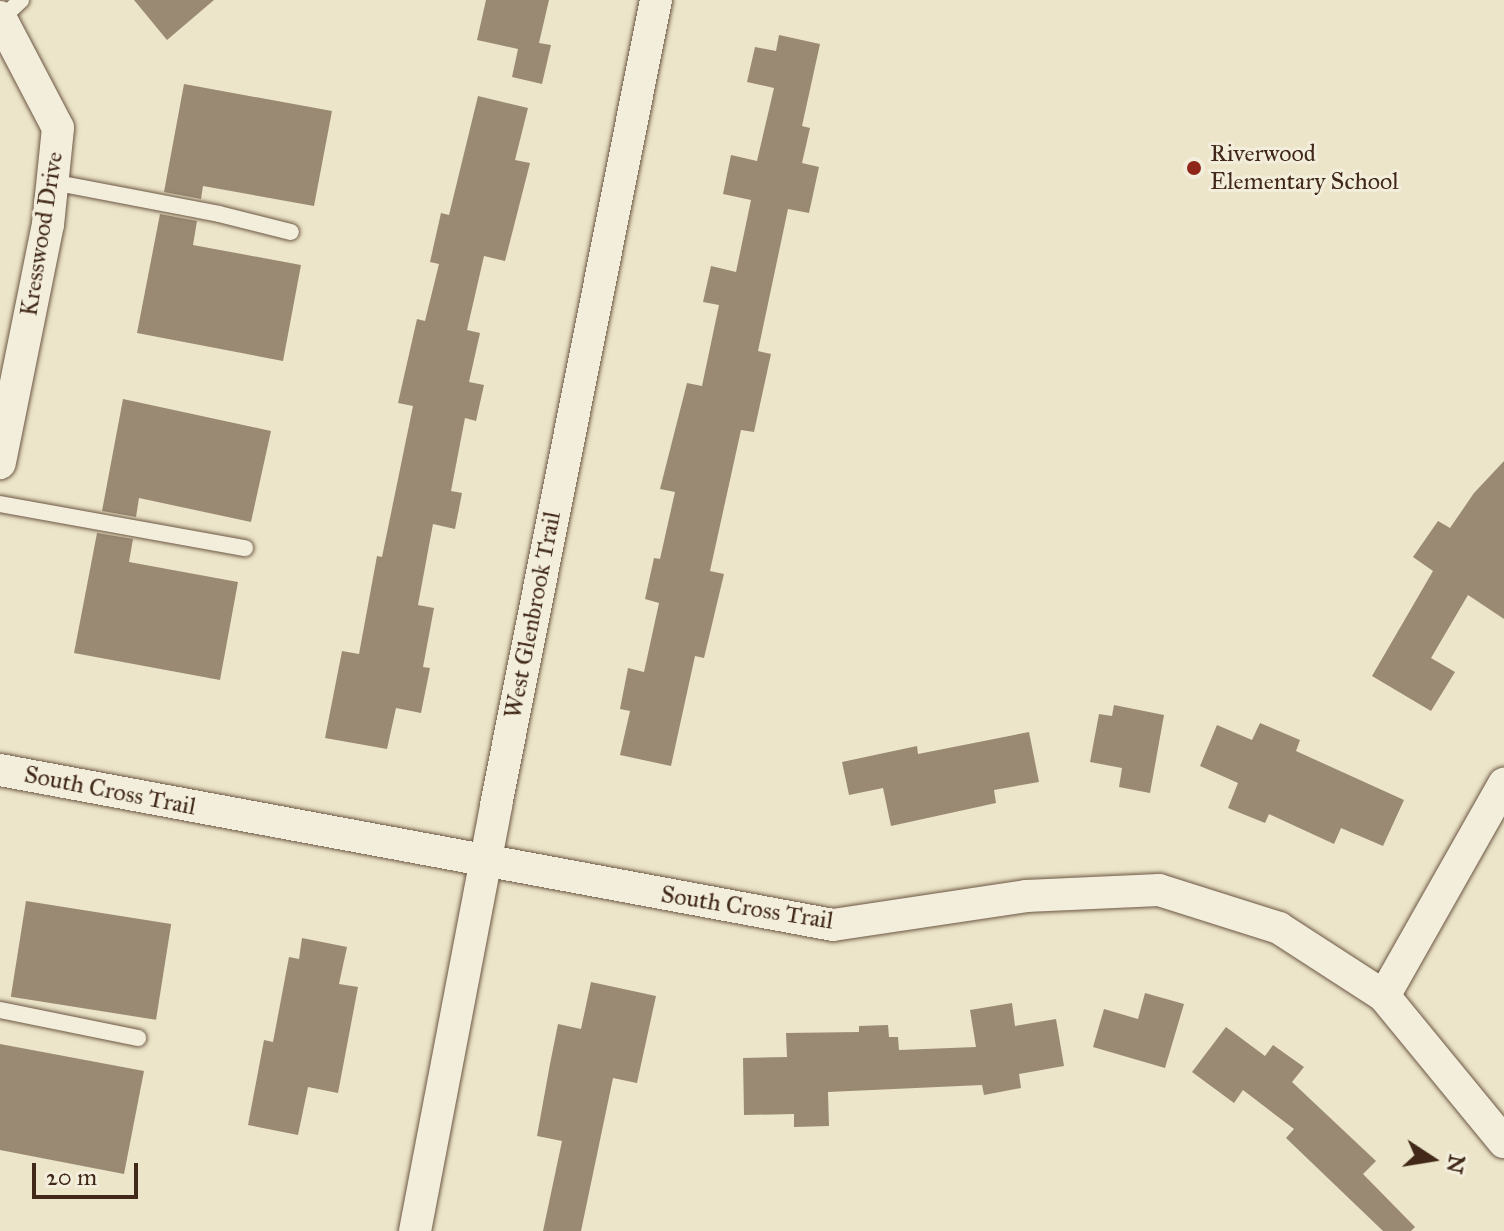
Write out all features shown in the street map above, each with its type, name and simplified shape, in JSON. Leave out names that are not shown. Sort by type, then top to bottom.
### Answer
[{"type":"street","name":"West Glenbrook Trail","points":[[415,1231],[656,0]]},
{"type":"street","name":"Kresswood Drive","points":[[0,463],[48,224],[58,128],[8,12]]},
{"type":"street","name":"South Cross Trail","points":[[0,770],[833,925],[1026,896],[1159,890],[1279,928],[1384,996],[1504,1142]]},
{"type":"street","points":[[1384,996],[1504,784]]},
{"type":"lane","points":[[52,182],[219,214],[291,232]]},
{"type":"lane","points":[[0,504],[245,548]]},
{"type":"lane","points":[[0,1010],[138,1038]]},
{"type":"building","points":[[134,0],[214,0],[167,40]]},
{"type":"building","points":[[486,0],[549,0],[539,43],[551,45],[542,84],[512,77],[518,49],[477,40]]},
{"type":"building","points":[[779,35],[820,44],[802,126],[810,128],[802,163],[819,167],[809,213],[788,209],[758,351],[771,354],[754,432],[741,430],[710,571],[724,574],[704,658],[695,656],[671,766],[620,755],[630,711],[620,709],[628,668],[644,672],[659,603],[645,599],[654,558],[660,559],[675,492],[660,489],[687,383],[702,386],[719,305],[703,302],[711,266],[736,272],[751,200],[723,194],[731,155],[757,161],[774,88],[747,82],[755,47],[776,51]]},
{"type":"building","points":[[184,84],[332,111],[314,206],[203,186],[201,199],[164,192]]},
{"type":"building","points":[[478,96],[528,108],[515,160],[530,163],[505,261],[484,256],[467,330],[480,333],[469,382],[484,385],[476,421],[465,418],[451,491],[462,493],[455,529],[433,524],[418,605],[434,608],[423,667],[430,668],[421,713],[396,708],[387,749],[325,738],[342,651],[359,654],[377,556],[382,557],[413,406],[398,403],[417,319],[425,321],[439,264],[430,262],[441,213],[449,215]]},
{"type":"building","points":[[160,214],[197,221],[193,245],[301,265],[283,361],[137,333]]},
{"type":"building","points":[[123,399],[271,431],[251,522],[139,498],[136,517],[102,511]]},
{"type":"building","points":[[1504,461],[1504,619],[1468,595],[1431,658],[1455,672],[1431,711],[1372,676],[1433,571],[1413,557],[1438,521],[1450,528],[1474,493]]},
{"type":"building","points":[[97,533],[133,539],[129,562],[238,582],[220,680],[74,653]]},
{"type":"building","points":[[1114,705],[1164,715],[1150,793],[1119,787],[1122,768],[1090,762],[1099,714],[1112,716]]},
{"type":"building","points":[[1260,723],[1300,740],[1296,751],[1404,800],[1383,846],[1341,828],[1334,844],[1269,814],[1265,823],[1228,808],[1238,783],[1200,766],[1217,725],[1252,740]]},
{"type":"building","points":[[1029,732],[1039,782],[994,790],[996,803],[891,826],[883,788],[849,795],[842,762],[917,746],[918,754]]},
{"type":"building","points":[[26,901],[171,924],[156,1020],[11,997]]},
{"type":"building","points":[[302,938],[347,947],[339,984],[358,987],[338,1093],[308,1087],[298,1135],[248,1125],[264,1040],[273,1042],[289,957],[299,959]]},
{"type":"building","points":[[591,982],[656,996],[637,1083],[613,1078],[581,1231],[543,1231],[562,1141],[537,1136],[550,1064],[558,1024],[581,1029]]},
{"type":"building","points":[[1145,993],[1184,1004],[1165,1068],[1093,1047],[1104,1009],[1138,1019]]},
{"type":"building","points":[[1012,1003],[1015,1026],[1056,1019],[1064,1066],[1019,1074],[1021,1088],[984,1095],[982,1085],[828,1092],[829,1126],[794,1127],[794,1114],[744,1115],[743,1058],[787,1057],[786,1033],[859,1032],[859,1026],[888,1025],[889,1037],[898,1037],[899,1050],[976,1047],[970,1010]]},
{"type":"building","points":[[1226,1027],[1265,1056],[1273,1045],[1304,1067],[1292,1082],[1376,1161],[1363,1174],[1415,1227],[1411,1231],[1383,1231],[1286,1138],[1294,1129],[1243,1090],[1234,1103],[1192,1072]]},
{"type":"building","points":[[0,1044],[144,1071],[124,1174],[0,1150]]},
{"type":"place","name":"Riverwood Elementary School","points":[[1194,168]]}]
